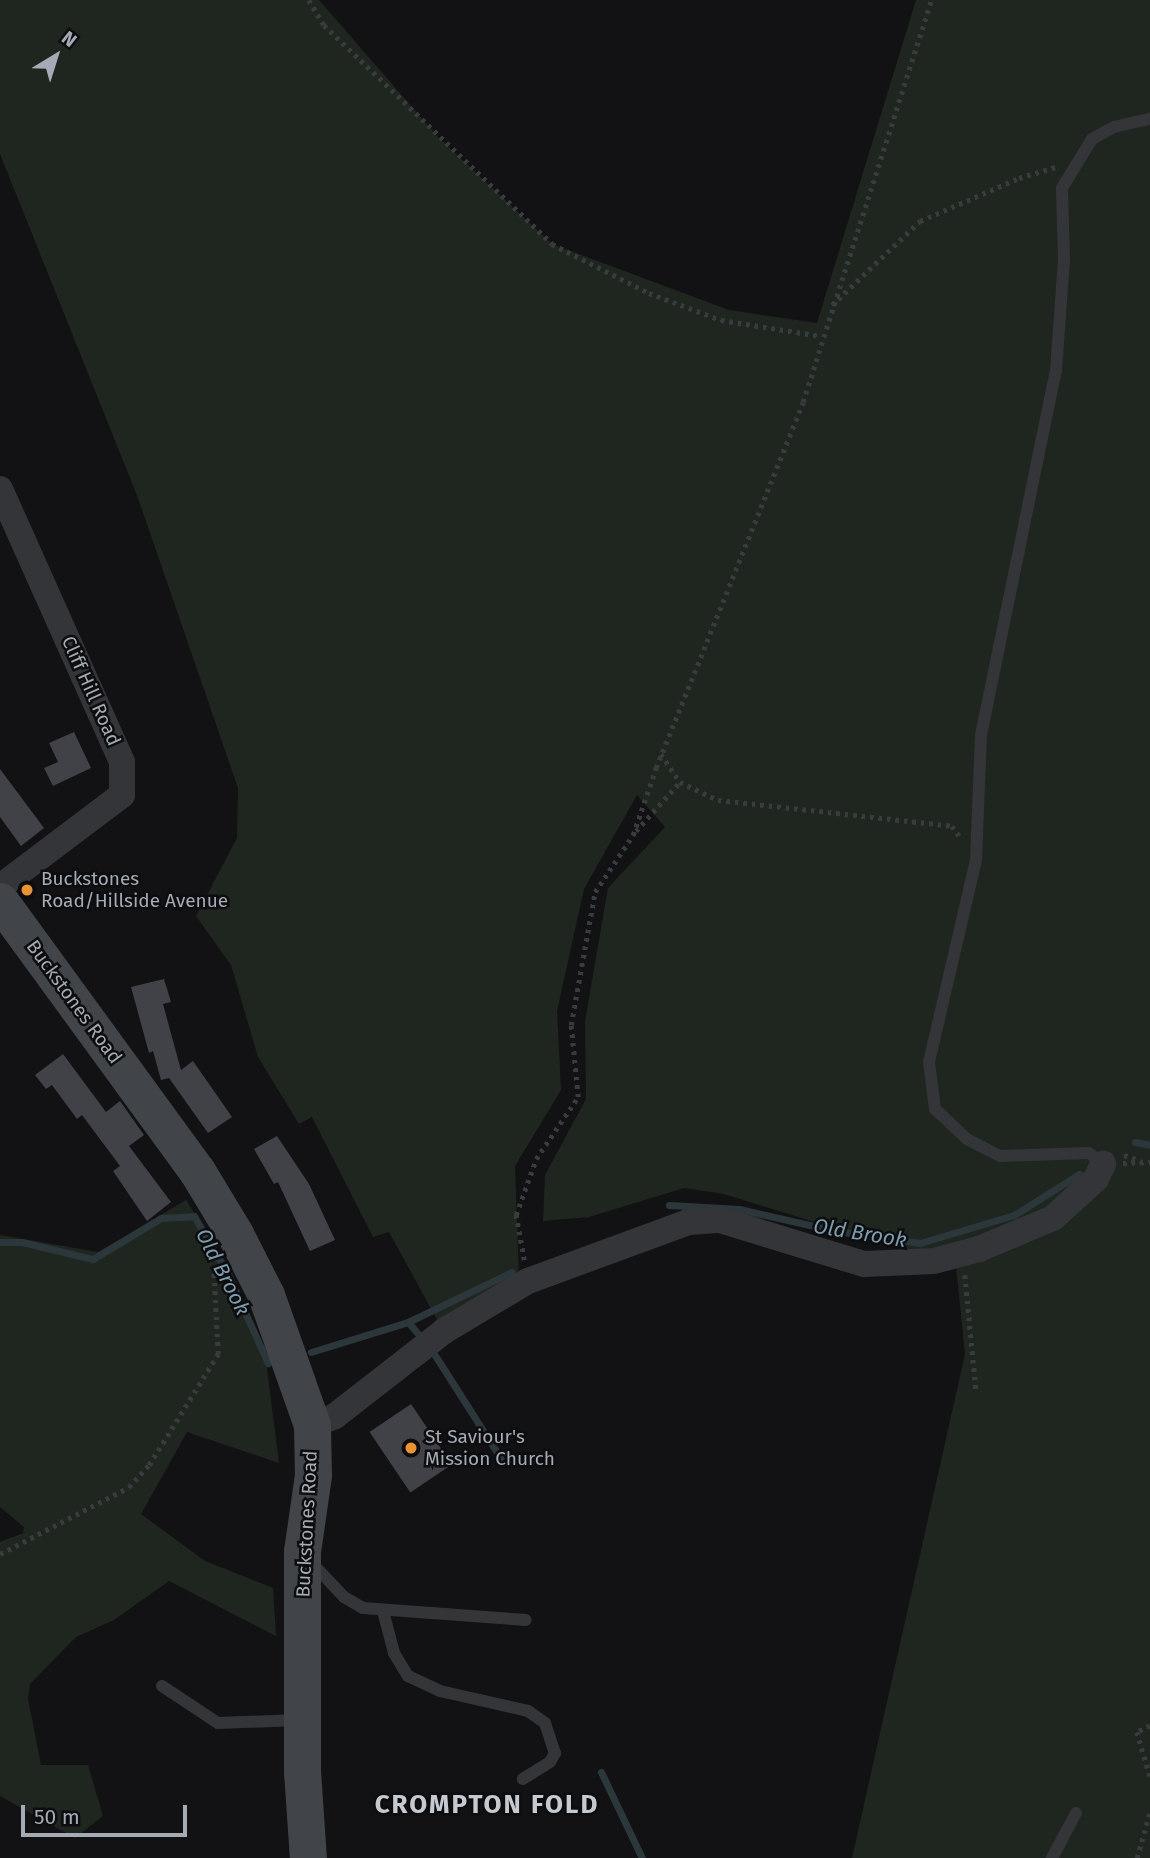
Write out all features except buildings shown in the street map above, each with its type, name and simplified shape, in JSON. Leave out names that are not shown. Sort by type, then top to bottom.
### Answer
[{"type":"main road","name":"Buckstones Road","points":[[0,901],[197,1171],[266,1295],[312,1425],[313,1475],[302,1551],[302,1719],[308,1858]]},
{"type":"street","name":"Cliff Hill Road","points":[[0,489],[122,762],[122,795],[0,887]]},
{"type":"street","points":[[312,1425],[335,1416],[438,1336],[527,1281],[688,1222],[720,1220],[864,1264],[934,1261],[979,1249],[1053,1218],[1096,1179],[1104,1164]]},
{"type":"lane","points":[[1104,1164],[1089,1153],[1000,1156],[967,1139],[935,1108],[929,1062],[976,860],[981,735],[1056,371],[1064,260],[1062,188],[1074,161],[1092,139],[1114,127],[1150,119]]},
{"type":"lane","points":[[302,1551],[344,1597],[363,1608],[526,1620]]},
{"type":"lane","points":[[383,1611],[394,1653],[408,1676],[440,1691],[528,1711],[545,1723],[555,1753],[550,1762],[523,1779]]},
{"type":"lane","points":[[162,1686],[218,1723],[302,1719]]},
{"type":"lane","points":[[1052,1858],[1076,1813]]},
{"type":"path","points":[[309,0],[324,25],[552,244],[649,293],[721,320],[822,336]]},
{"type":"path","points":[[633,835],[661,754],[803,402],[931,0]]},
{"type":"path","points":[[832,306],[920,222],[1019,178],[1074,161]]},
{"type":"path","points":[[661,754],[680,782],[718,800],[952,826],[976,860]]},
{"type":"path","points":[[527,1281],[516,1215],[536,1159],[578,1097],[571,1025],[595,892],[633,835],[680,782]]},
{"type":"path","points":[[0,1554],[129,1487],[156,1455],[218,1354],[217,1282],[212,1246],[221,1212]]},
{"type":"path","points":[[965,1273],[976,1390]]},
{"type":"path","points":[[1150,1727],[1137,1732],[1150,1776]]},
{"type":"path","points":[[1137,1858],[1150,1811]]},
{"type":"shaded area","points":[[0,0],[319,0],[438,137],[552,244],[729,310],[817,323],[916,0],[1150,0],[1150,1858],[852,1858],[965,1354],[956,1266],[724,1194],[684,1188],[589,1217],[543,1221],[545,1175],[586,1099],[585,1021],[608,888],[665,827],[637,795],[584,889],[557,1011],[561,1090],[515,1166],[519,1278],[440,1325],[389,1232],[373,1237],[312,1117],[299,1124],[258,1057],[231,965],[196,916],[237,838],[238,788],[138,498],[0,154]]},
{"type":"shaded area","points":[[186,1200],[231,1270],[265,1353],[279,1463],[187,1432],[141,1514],[205,1561],[273,1588],[276,1636],[169,1581],[114,1620],[76,1637],[30,1684],[28,1699],[41,1765],[88,1765],[103,1816],[75,1838],[0,1796],[0,1542],[23,1533],[24,1527],[0,1507],[0,1235],[98,1252]]},
{"type":"waterway","name":"Old Brook","points":[[1135,1142],[1150,1145]]},
{"type":"waterway","name":"Old Brook","points":[[669,1205],[739,1209],[836,1231],[920,1243],[1014,1215],[1079,1174]]},
{"type":"waterway","name":"Old Brook","points":[[0,1242],[22,1242],[93,1259],[161,1218],[194,1216],[228,1275],[268,1363]]},
{"type":"waterway","name":"Old Brook","points":[[311,1352],[408,1322],[512,1272]]},
{"type":"waterway","points":[[408,1322],[423,1340]]},
{"type":"waterway","points":[[431,1349],[501,1459]]},
{"type":"waterway","points":[[601,1772],[642,1858]]},
{"type":"place","name":"Buckstones Road/Hillside Avenue","points":[[27,890]]},
{"type":"place","name":"St Saviour's Mission Church","points":[[411,1448]]},
{"type":"district","name":"CROMPTON FOLD","points":[[487,1805]]}]
